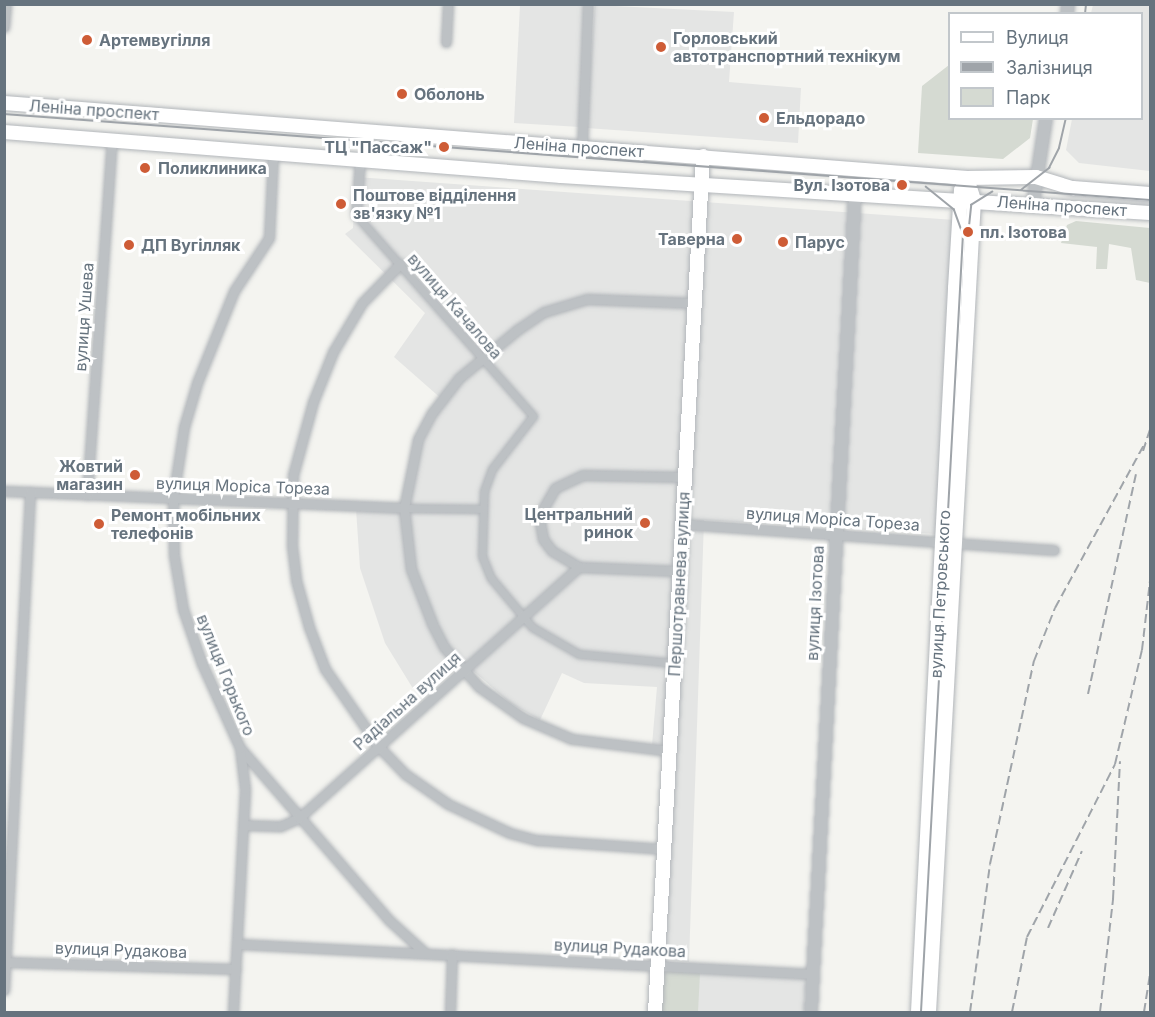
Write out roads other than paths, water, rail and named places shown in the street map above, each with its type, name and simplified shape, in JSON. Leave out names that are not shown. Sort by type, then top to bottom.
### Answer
[{"type":"main road","name":"Леніна проспект","points":[[4,103],[967,178],[1042,178],[1073,188],[1150,194]]},
{"type":"main road","name":"Леніна проспект","points":[[4,132],[273,154],[855,194],[1033,203],[1150,213]]},
{"type":"main road","name":"Першотравнева вулиця","points":[[655,1012],[703,156]]},
{"type":"main road","name":"вулиця Петровського","points":[[918,1012],[949,541],[968,200],[967,178]]},
{"type":"main road","name":"вулиця Петровського","points":[[929,1012],[949,541]]},
{"type":"street","points":[[4,27],[6,4]]},
{"type":"street","points":[[446,42],[448,4]]},
{"type":"street","points":[[582,147],[588,4]]},
{"type":"street","points":[[1033,203],[1042,178],[1039,156],[1046,120]]},
{"type":"street","name":"вулиця Ушева","points":[[87,495],[112,141]]},
{"type":"street","name":"вулиця Горького","points":[[233,1012],[245,789],[240,748],[202,664],[183,609],[174,555],[173,498],[184,427],[197,383],[234,291],[269,238],[273,154]]},
{"type":"street","points":[[1004,179],[1029,172],[1039,156]]},
{"type":"street","points":[[356,215],[360,160]]},
{"type":"street","name":"вулиця Ізотова","points":[[811,1012],[855,194]]},
{"type":"street","name":"вулиця Качалова","points":[[356,215],[533,416],[492,469],[481,509]]},
{"type":"street","points":[[400,264],[362,303],[321,377],[299,450],[290,503],[296,580],[309,627],[330,678],[379,747],[405,774],[448,804],[510,833],[591,846],[664,849]]},
{"type":"street","points":[[669,751],[597,744],[547,729],[498,703],[444,647],[421,597],[406,543],[404,508],[418,439],[446,394],[481,356],[517,330],[562,305],[615,298],[694,303]]},
{"type":"street","points":[[680,571],[579,567],[552,551],[539,527],[546,499],[555,488],[583,476],[685,477]]},
{"type":"street","name":"вулиця Моріса Тореза","points":[[4,491],[404,508],[481,509]]},
{"type":"street","points":[[4,990],[30,492]]},
{"type":"street","points":[[481,509],[486,566],[522,618],[544,635],[590,657],[674,663]]},
{"type":"street","name":"вулиця Моріса Тореза","points":[[682,524],[1054,550]]},
{"type":"street","name":"Радіальна вулиця","points":[[243,825],[281,826],[299,818],[579,567]]},
{"type":"street","points":[[240,748],[390,921],[425,953]]},
{"type":"street","name":"вулиця Рудакова","points":[[237,944],[813,974]]},
{"type":"street","points":[[450,1012],[452,954]]},
{"type":"street","name":"вулиця Рудакова","points":[[5,962],[236,969]]},
{"type":"tram line","points":[[1085,12],[1086,4]]},
{"type":"tram line","points":[[4,114],[1150,200]]},
{"type":"tram line","points":[[1021,190],[1049,168],[1059,148],[1066,120]]},
{"type":"tram line","points":[[921,1012],[963,235],[954,210],[926,187]]},
{"type":"tram line","points":[[968,236],[971,205],[992,192]]},
{"type":"railway","points":[[1143,451],[1150,430]]},
{"type":"railway","points":[[970,1012],[990,864],[1034,661],[1055,608],[1145,443]]},
{"type":"railway","points":[[1088,694],[1136,474]]},
{"type":"railway","points":[[1012,1012],[1027,937],[1115,764],[1142,650],[1150,581]]},
{"type":"railway","points":[[1100,1012],[1113,899],[1120,761]]},
{"type":"railway","points":[[1048,928],[1082,851]]},
{"type":"railway","points":[[1144,1012],[1150,975]]},
{"type":"place","name":"Артемвугілля","points":[[87,40]]},
{"type":"place","name":"Горловський автотранспортний технікум","points":[[661,47]]},
{"type":"place","name":"Оболонь","points":[[402,94]]},
{"type":"place","name":"Ельдорадо","points":[[764,118]]},
{"type":"place","name":"ТЦ \"Пассаж\"","points":[[444,147]]},
{"type":"place","name":"Поликлиника","points":[[145,168]]},
{"type":"place","name":"Вул. Ізотова","points":[[902,185]]},
{"type":"place","name":"Поштове відділення зв'язку №1","points":[[341,204]]},
{"type":"place","name":"пл. Ізотова","points":[[968,232]]},
{"type":"place","name":"Таверна","points":[[737,239]]},
{"type":"place","name":"Парус","points":[[783,242]]},
{"type":"place","name":"ДП Вугілляк","points":[[129,245]]},
{"type":"place","name":"Жовтий магазин","points":[[135,475]]},
{"type":"place","name":"Центральний ринок","points":[[645,523]]},
{"type":"place","name":"Ремонт мобільних телефонів","points":[[99,524]]}]
